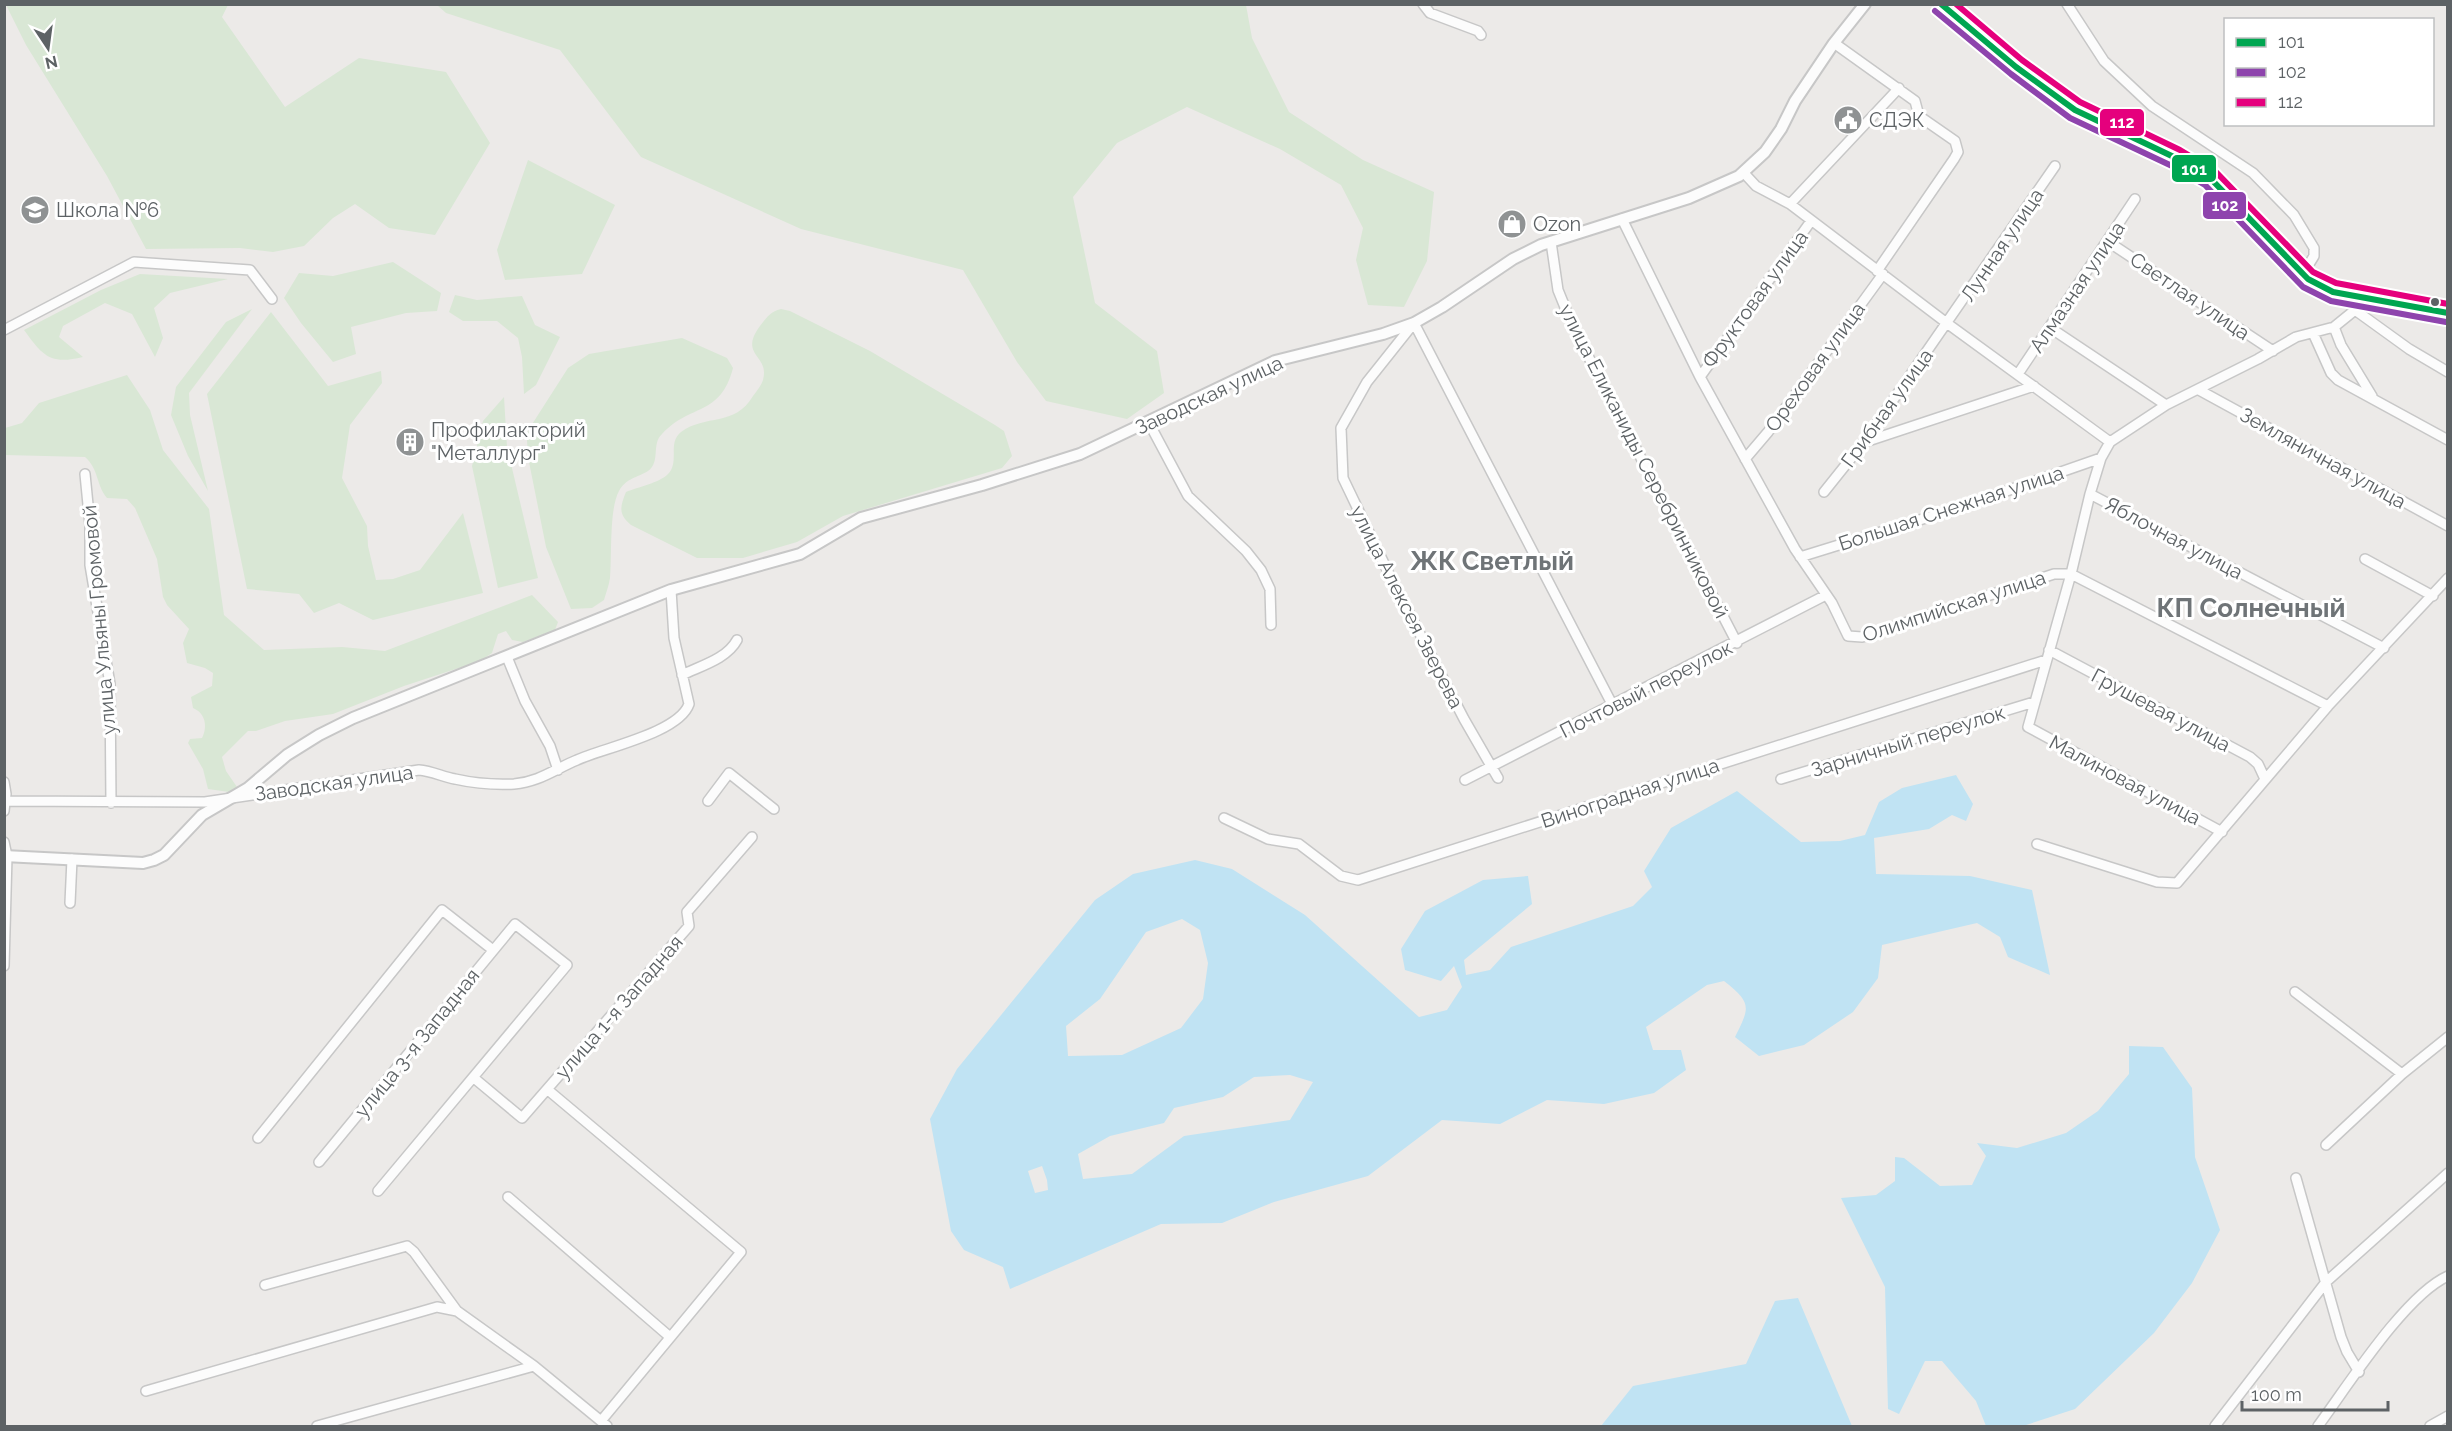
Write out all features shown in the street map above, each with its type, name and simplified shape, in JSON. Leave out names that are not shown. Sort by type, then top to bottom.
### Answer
[{"type":"main road","points":[[1940,4],[2043,89],[2074,110],[2176,158],[2210,178],[2303,274],[2333,292],[2448,313]]},
{"type":"street","points":[[1423,4],[1430,13],[1478,30],[1481,35]]},
{"type":"street","name":"Заводская улица","points":[[6,856],[143,863],[154,860],[164,855],[202,815],[236,796],[286,755],[353,718],[671,590],[800,554],[861,518],[1060,461],[1149,423],[1238,377],[1275,361],[1383,334],[1414,323],[1513,259],[1551,242],[1689,198],[1739,176],[1765,152],[1781,129],[1795,101],[1834,43],[1865,4]]},
{"type":"street","points":[[2067,4],[2104,61],[2152,106],[2253,173],[2294,215],[2314,248],[2314,256],[2303,274]]},
{"type":"street","points":[[1790,204],[1899,88],[1834,43]]},
{"type":"street","name":"Ореховая улица","points":[[1745,459],[1768,432],[1880,272],[1958,152],[1955,141],[1919,116],[1915,101],[1899,88]]},
{"type":"street","name":"Лунная улица","points":[[1948,324],[2055,166]]},
{"type":"street","points":[[1743,172],[1756,186],[1790,204],[1948,324],[2110,442]]},
{"type":"street","name":"Алмазная улица","points":[[2018,374],[2135,199]]},
{"type":"street","points":[[1622,219],[1700,377],[1800,557],[1827,595]]},
{"type":"street","name":"Фруктовая улица","points":[[1700,377],[1811,221]]},
{"type":"street","name":"Светлая улица","points":[[2108,241],[2273,351]]},
{"type":"street","name":"улица Еликаниды Серебринниковой","points":[[1551,242],[1558,290],[1573,327],[1737,643]]},
{"type":"street","points":[[4,330],[134,262],[250,270],[272,299]]},
{"type":"street","points":[[2034,702],[2071,574],[2090,494],[2101,458],[2110,442],[2166,405],[2199,390],[2296,337],[2334,327],[2355,310],[2358,297]]},
{"type":"street","points":[[2355,310],[2409,349],[2448,372]]},
{"type":"street","points":[[1414,323],[1613,706]]},
{"type":"street","name":"улица Алексея Зверева","points":[[1414,323],[1367,382],[1341,428],[1345,485],[1464,719],[1498,778]]},
{"type":"street","name":"Грибная улица","points":[[1824,492],[1864,442],[1948,324]]},
{"type":"street","points":[[2049,327],[2166,405]]},
{"type":"street","points":[[2334,327],[2341,345],[2373,398]]},
{"type":"street","points":[[2313,333],[2331,373],[2338,380],[2448,440]]},
{"type":"street","points":[[1864,442],[2034,386]]},
{"type":"street","name":"Земляничная улица","points":[[2199,390],[2448,526]]},
{"type":"street","points":[[1149,423],[1188,496],[1246,551],[1261,570],[1270,589],[1271,625]]},
{"type":"street","name":"Большая Снежная улица","points":[[1800,557],[1976,502],[2101,458]]},
{"type":"street","name":"улица Ульяны Громовой","points":[[85,474],[90,525],[90,565],[110,684],[111,803]]},
{"type":"street","name":"Яблочная улица","points":[[2090,494],[2384,648]]},
{"type":"street","points":[[2365,559],[2433,596]]},
{"type":"street","name":"Олимпийская улица","points":[[1827,595],[1848,636],[1858,638],[2042,577],[2060,573],[2071,574]]},
{"type":"street","points":[[2071,574],[2328,706]]},
{"type":"street","points":[[2037,844],[2172,885],[2179,882],[2328,706],[2448,578]]},
{"type":"street","name":"Заводская улица","points":[[236,796],[412,771],[425,771],[460,780],[512,784],[536,781],[576,760],[652,732],[681,716],[689,704],[674,638],[671,590]]},
{"type":"street","name":"Почтовый переулок","points":[[1465,780],[1827,595]]},
{"type":"street","points":[[682,675],[721,656],[732,648],[737,640]]},
{"type":"street","name":"Грушевая улица","points":[[2049,650],[2250,757],[2258,764],[2265,779]]},
{"type":"street","points":[[507,657],[530,710],[550,746],[558,770]]},
{"type":"street","name":"Виноградная улица","points":[[1224,818],[1268,839],[1299,844],[1341,876],[1358,880],[2046,660]]},
{"type":"street","name":"Малиновая улица","points":[[2034,702],[2028,727],[2222,832]]},
{"type":"street","name":"Зарничный переулок","points":[[1781,779],[2034,702]]},
{"type":"street","points":[[708,801],[729,773],[774,809]]},
{"type":"street","points":[[4,782],[4,811]]},
{"type":"street","points":[[5,801],[205,802],[236,796]]},
{"type":"street","name":"улица 1-я Западная","points":[[474,1078],[522,1118],[689,926],[687,912],[752,837]]},
{"type":"street","points":[[4,842],[6,856],[4,966]]},
{"type":"street","points":[[70,903],[72,859]]},
{"type":"street","points":[[258,1138],[442,910],[493,950]]},
{"type":"street","name":"улица 3-я Западная","points":[[319,1162],[515,924],[567,965],[474,1078]]},
{"type":"street","points":[[2295,992],[2402,1074]]},
{"type":"street","points":[[2325,1144],[2448,1036]]},
{"type":"street","points":[[378,1191],[474,1078]]},
{"type":"street","points":[[265,1285],[407,1246],[414,1252],[457,1311],[534,1366],[604,1424],[670,1337],[741,1252],[548,1090]]},
{"type":"street","points":[[2215,1426],[2312,1297],[2448,1173]]},
{"type":"street","points":[[2296,1178],[2347,1352],[2359,1372]]},
{"type":"street","points":[[508,1197],[670,1337]]},
{"type":"street","points":[[2318,1426],[2405,1311],[2435,1282],[2448,1276]]},
{"type":"street","points":[[146,1391],[437,1307],[457,1311]]},
{"type":"street","points":[[317,1426],[534,1366]]},
{"type":"street","points":[[2430,1426],[2448,1416]]},
{"type":"green space","points":[[6,5],[228,5],[222,17],[285,107],[359,58],[446,72],[490,143],[435,235],[389,228],[355,204],[333,218],[304,246],[273,252],[240,248],[146,249],[107,176],[26,45]]},
{"type":"green space","points":[[437,5],[1246,5],[1252,38],[1289,112],[1363,160],[1434,192],[1427,261],[1404,307],[1368,305],[1356,260],[1363,228],[1341,185],[1280,149],[1187,107],[1117,143],[1073,197],[1095,303],[1157,351],[1164,393],[1127,419],[1046,401],[1017,362],[963,270],[801,229],[641,157],[560,50],[446,13]]},
{"type":"green space","points":[[528,160],[615,205],[582,274],[505,280],[497,250]]},
{"type":"green space","points":[[393,262],[441,293],[437,311],[406,313],[351,327],[356,354],[333,362],[284,298],[299,273],[333,276]]},
{"type":"green space","points":[[140,274],[228,279],[170,293],[154,308],[163,338],[155,357],[132,314],[105,303],[63,326],[59,337],[83,357],[63,360],[48,356],[24,330],[101,290]]},
{"type":"green space","points":[[455,295],[477,300],[522,296],[535,325],[560,337],[536,385],[524,394],[522,357],[518,338],[497,321],[463,321],[449,312]]},
{"type":"green space","points":[[252,309],[189,393],[190,415],[208,491],[188,456],[171,415],[176,387],[226,322]]},
{"type":"green space","points":[[781,309],[790,311],[870,351],[995,425],[1004,431],[1012,456],[1002,468],[843,516],[797,542],[743,558],[697,558],[631,525],[621,510],[626,492],[654,482],[668,474],[673,464],[677,436],[700,423],[738,412],[746,406],[758,389],[763,380],[764,371],[753,349],[754,336],[769,315]]},
{"type":"green space","points":[[271,312],[328,386],[381,371],[382,383],[350,425],[342,478],[367,526],[368,546],[376,580],[393,579],[420,570],[463,513],[483,593],[373,620],[339,603],[314,613],[299,594],[247,589],[207,394]]},
{"type":"green space","points":[[682,338],[727,358],[733,368],[727,384],[712,402],[673,424],[662,434],[657,443],[652,467],[628,481],[619,491],[614,509],[610,578],[604,600],[592,608],[571,609],[546,547],[528,457],[529,429],[568,368],[589,354]]},
{"type":"green space","points":[[127,375],[150,410],[163,450],[209,509],[224,615],[264,650],[342,647],[385,651],[532,595],[558,622],[555,630],[523,642],[512,640],[506,631],[498,634],[492,653],[480,661],[404,686],[333,714],[285,721],[256,731],[248,731],[222,757],[226,771],[237,787],[229,792],[208,789],[203,769],[188,743],[190,739],[202,738],[205,729],[203,717],[193,708],[191,697],[212,686],[213,673],[187,663],[183,643],[189,629],[167,605],[163,597],[157,559],[135,508],[127,499],[107,498],[93,467],[85,457],[5,455],[5,428],[22,423],[39,403]]},
{"type":"green space","points":[[504,397],[507,447],[538,578],[498,588],[472,466],[483,421]]},
{"type":"water","points":[[1956,775],[1973,804],[1966,821],[1952,815],[1929,829],[1874,838],[1876,874],[1970,876],[2032,890],[2050,975],[2008,957],[2000,937],[1977,923],[1882,945],[1878,978],[1853,1012],[1804,1045],[1759,1056],[1735,1037],[1744,1019],[1746,1006],[1744,1000],[1724,981],[1707,985],[1646,1027],[1653,1050],[1681,1050],[1686,1070],[1654,1093],[1604,1104],[1547,1100],[1500,1124],[1442,1120],[1368,1176],[1274,1202],[1222,1223],[1161,1224],[1010,1289],[1003,1267],[964,1250],[951,1231],[930,1119],[957,1069],[1095,900],[1133,874],[1195,860],[1232,869],[1305,915],[1419,1017],[1447,1010],[1462,987],[1454,966],[1441,981],[1405,970],[1401,949],[1425,911],[1483,880],[1528,876],[1532,904],[1464,960],[1466,975],[1490,970],[1511,947],[1633,906],[1652,887],[1644,871],[1671,828],[1737,791],[1801,842],[1840,841],[1865,835],[1879,802],[1902,788]],"holes":[[[1182,919],[1200,930],[1208,963],[1203,999],[1181,1028],[1122,1055],[1068,1056],[1066,1026],[1100,999],[1146,932]],[[1290,1075],[1313,1082],[1290,1120],[1184,1136],[1132,1174],[1083,1179],[1078,1154],[1110,1136],[1164,1123],[1174,1108],[1223,1097],[1254,1077]],[[1042,1166],[1048,1190],[1035,1193],[1028,1171]]]},
{"type":"water","points":[[2129,1046],[2163,1047],[2192,1088],[2195,1157],[2220,1230],[2192,1283],[2154,1333],[2075,1409],[2023,1426],[1986,1426],[1976,1401],[1942,1361],[1925,1361],[1899,1414],[1888,1409],[1885,1287],[1841,1198],[1876,1195],[1895,1181],[1895,1157],[1904,1158],[1940,1186],[1972,1185],[1986,1156],[1977,1143],[2017,1148],[2066,1133],[2098,1111],[2129,1074]]},
{"type":"water","points":[[1798,1298],[1852,1426],[1601,1426],[1633,1386],[1746,1364],[1775,1301]]},
{"type":"transit line","name":"101","points":[[1941,4],[2016,67],[2075,110],[2176,158],[2210,178],[2308,279],[2333,292],[2448,313]]},
{"type":"transit line","name":"112","points":[[1956,4],[2022,60],[2080,102],[2180,150],[2215,171],[2313,272],[2336,283],[2448,304]]},
{"type":"transit line","name":"102","points":[[1935,11],[2011,74],[2070,118],[2172,166],[2205,185],[2303,287],[2331,301],[2446,322]]},
{"type":"place","name":"СДЭК","points":[[1848,120]]},
{"type":"place","name":"Школа №6","points":[[35,210]]},
{"type":"place","name":"Ozon","points":[[1512,224]]},
{"type":"place","name":"Профилакторий \"Металлург\"","points":[[410,442]]},
{"type":"district","name":"ЖК Светлый","points":[[1492,561]]},
{"type":"district","name":"КП Солнечный","points":[[2251,608]]}]
